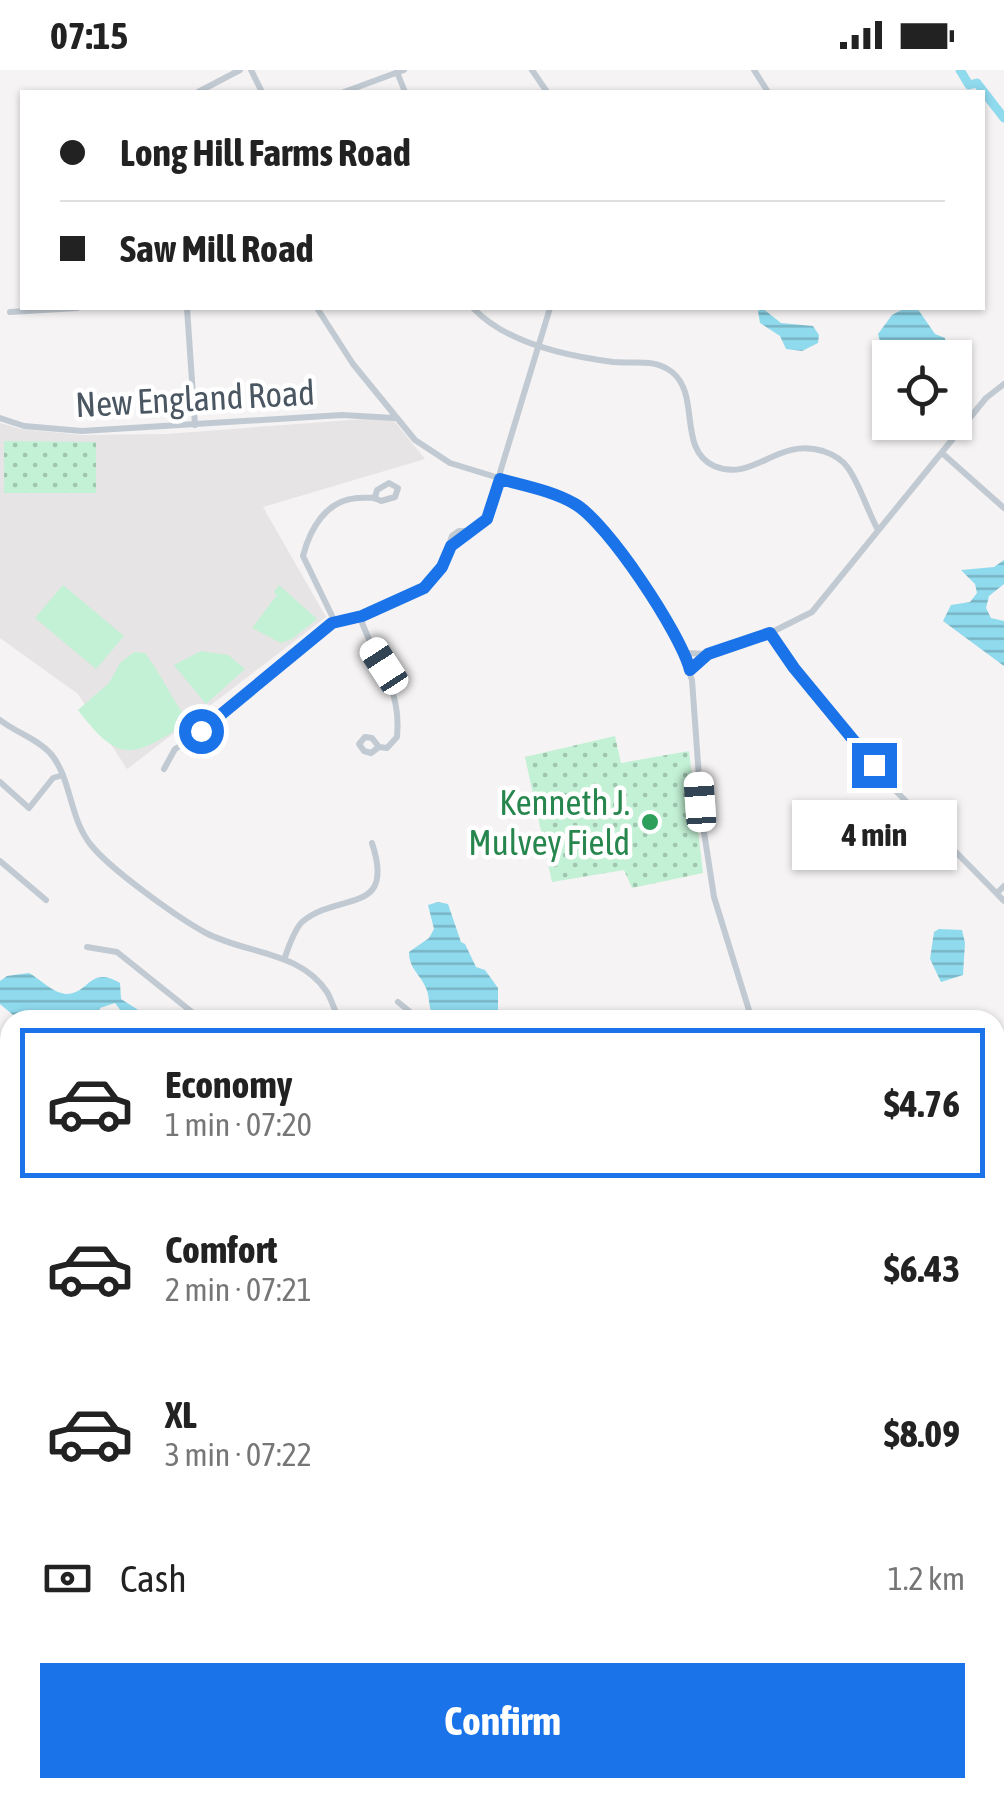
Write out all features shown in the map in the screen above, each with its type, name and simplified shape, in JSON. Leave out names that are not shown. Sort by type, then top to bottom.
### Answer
[{"type":"street","points":[[202,90],[240,70]]},
{"type":"street","points":[[349,90],[401,71]]},
{"type":"street","points":[[10,312],[44,310]]},
{"type":"street","points":[[187,310],[195,425]]},
{"type":"street","points":[[318,310],[341,348],[394,418],[437,456],[565,499],[596,518],[685,653],[690,670],[710,877],[724,937],[749,1010]]},
{"type":"street","points":[[475,310],[490,325],[538,346],[613,362],[650,362],[670,371],[685,390],[695,446],[708,463],[720,468],[742,470],[794,447],[833,454],[848,467],[878,530]]},
{"type":"street","points":[[164,769],[175,749],[194,738],[233,702],[335,622],[360,617],[424,588],[442,567],[451,546],[487,519],[549,310]]},
{"type":"street","points":[[685,653],[708,654],[770,633],[812,612],[986,398],[1004,384]]},
{"type":"street","name":"New England Road","points":[[0,418],[24,426],[68,430],[342,415],[394,418]]},
{"type":"street","points":[[942,453],[1004,508]]},
{"type":"street","points":[[335,622],[303,556],[308,538],[334,504],[375,497]]},
{"type":"street","points":[[360,617],[394,688],[399,721],[397,738],[387,748],[379,747]]},
{"type":"street","points":[[770,633],[794,668],[894,788],[1004,901]]},
{"type":"street","points":[[690,670],[708,654]]},
{"type":"street","points":[[0,720],[48,749],[63,775],[77,820],[90,844],[206,933],[244,949],[285,957],[311,974],[326,990],[335,1010]]},
{"type":"street","points":[[0,782],[30,808],[54,778],[63,775]]},
{"type":"street","points":[[285,957],[299,924],[324,910],[362,898],[377,884],[380,867],[372,843]]},
{"type":"street","points":[[0,861],[46,900]]},
{"type":"street","points":[[997,893],[1004,886]]},
{"type":"street","points":[[87,946],[117,952],[190,1010]]},
{"type":"street","points":[[398,1002],[408,1010]]},
{"type":"shaded area","points":[[391,417],[425,459],[263,507],[326,617],[127,769],[78,694],[0,638],[0,423],[82,435],[166,434]]},
{"type":"green space","points":[[4,441],[96,442],[96,493],[4,493]]},
{"type":"green space","points":[[63,585],[124,636],[96,669],[35,618]]},
{"type":"green space","points":[[279,585],[317,619],[281,643],[252,628],[277,595],[274,592]]},
{"type":"green space","points":[[201,651],[228,655],[245,669],[206,704],[174,665]]},
{"type":"green space","points":[[134,652],[145,653],[189,722],[154,742],[129,750],[106,741],[78,710],[109,683],[120,663]]},
{"type":"green space","points":[[615,736],[621,763],[689,751],[703,873],[632,888],[624,870],[552,882],[525,757]]},
{"type":"water","points":[[765,310],[781,323],[813,326],[819,335],[818,343],[802,351],[786,349],[780,336],[760,323],[758,311]]},
{"type":"water","points":[[901,310],[918,310],[935,334],[945,340],[880,340],[878,334],[892,315]]},
{"type":"water","points":[[1004,560],[1004,584],[989,596],[986,608],[991,618],[1004,621],[1004,666],[943,621],[951,605],[970,602],[977,593],[975,584],[961,570],[994,567]]},
{"type":"water","points":[[448,904],[461,942],[476,967],[485,970],[498,988],[498,1010],[431,1010],[426,988],[409,952],[429,938],[434,929],[428,905]]},
{"type":"water","points":[[962,930],[965,943],[963,975],[941,982],[930,959],[934,932]]},
{"type":"water","points":[[29,973],[66,994],[96,979],[110,978],[120,983],[121,999],[138,1010],[120,1010],[115,1003],[100,1010],[7,1010],[0,1004],[0,981]]},
{"type":"waterway","points":[[960,70],[969,85],[977,83],[982,90]]},
{"type":"waterway","points":[[985,93],[1004,118]]},
{"type":"place","name":"Kenneth J. Mulvey Field","points":[[650,822]]},
{"type":"route","points":[[201,731],[332,623],[382,609],[424,588],[442,567],[451,546],[487,519],[500,479],[565,499],[602,525],[676,635],[690,670],[708,654],[770,633],[874,765]]}]
